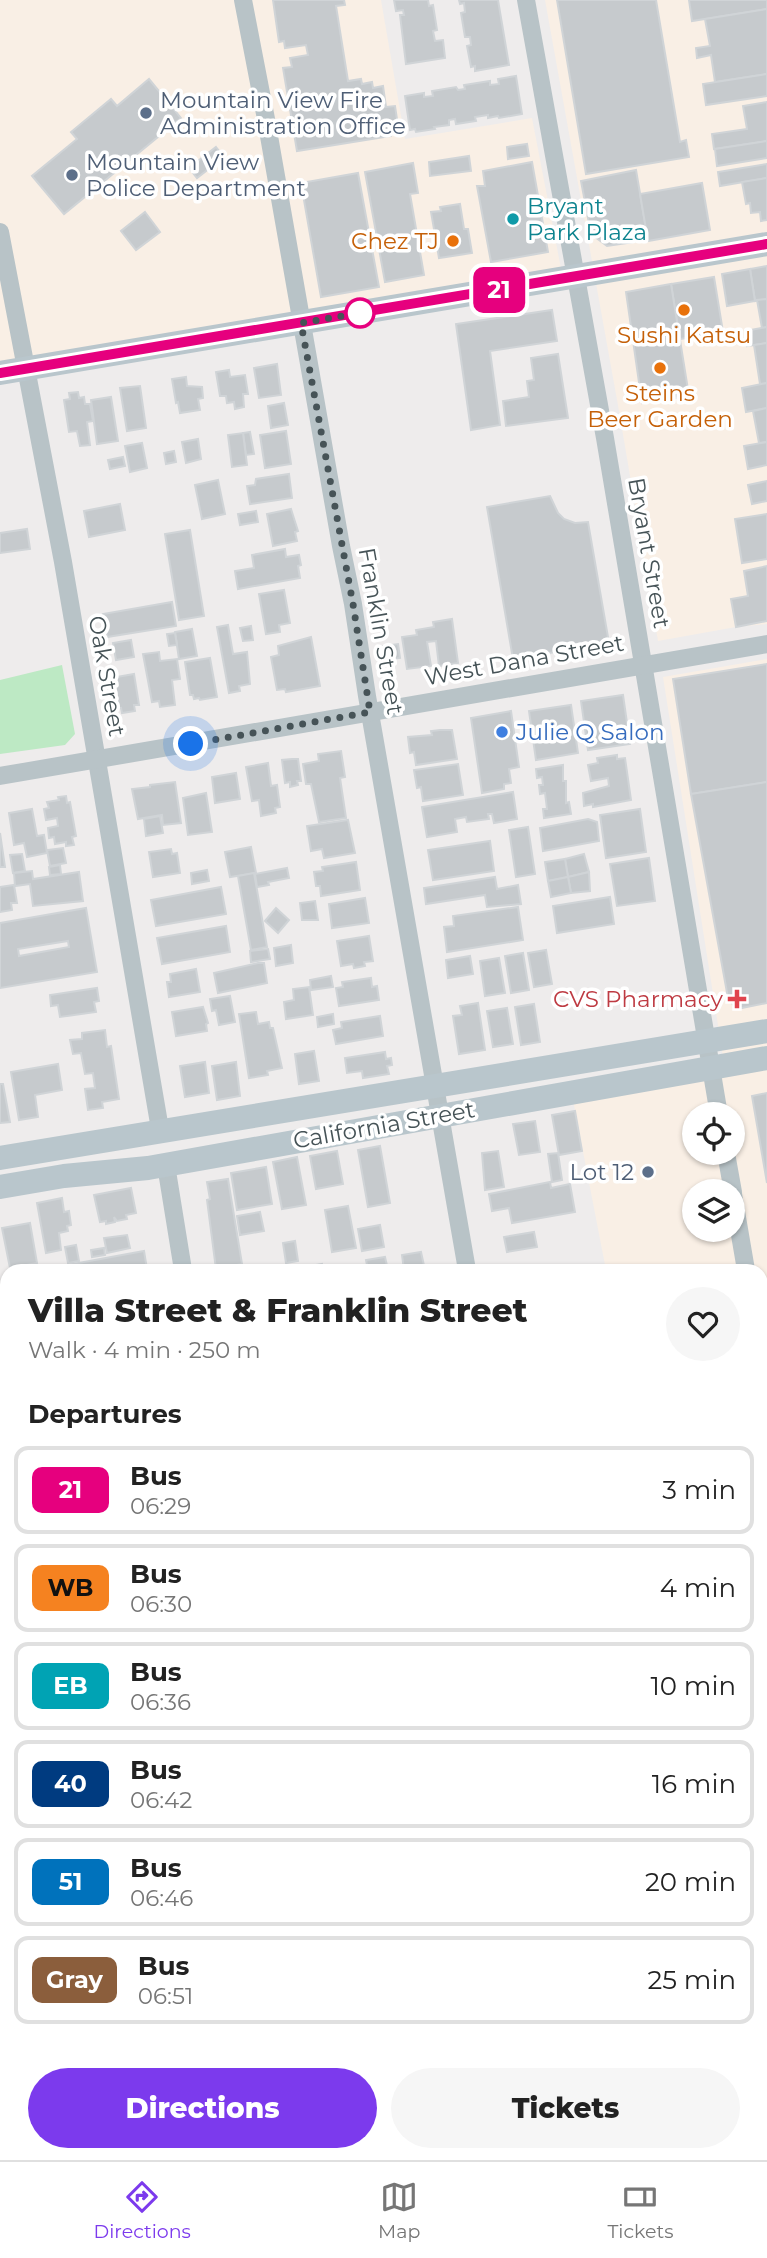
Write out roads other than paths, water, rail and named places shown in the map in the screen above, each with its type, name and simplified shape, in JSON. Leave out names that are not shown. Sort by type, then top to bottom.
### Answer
[{"type":"main road","points":[[0,373],[767,244]]},
{"type":"main road","name":"California Street","points":[[0,1158],[160,1129],[767,1031]]},
{"type":"main road","name":"California Street","points":[[0,1187],[64,1175],[166,1165],[767,1058]]},
{"type":"street","name":"Franklin Street","points":[[243,0],[353,604],[466,1264]]},
{"type":"street","name":"Bryant Street","points":[[527,0],[717,1102]]},
{"type":"street","name":"Oak Street","points":[[0,232],[63,562],[160,1129]]},
{"type":"street","name":"West Dana Street","points":[[0,776],[767,644]]},
{"type":"street","points":[[166,1165],[182,1264]]},
{"type":"street","points":[[741,1242],[745,1264]]},
{"type":"place","name":"Mountain View Fire Administration Office","points":[[146,113]]},
{"type":"place","name":"Mountain View Police Department","points":[[72,175]]},
{"type":"place","name":"Bryant Park Plaza","points":[[513,219]]},
{"type":"place","name":"Chez TJ","points":[[453,241]]},
{"type":"place","name":"Sushi Katsu","points":[[684,310]]},
{"type":"place","name":"Steins Beer Garden","points":[[660,368]]},
{"type":"place","name":"Julie Q Salon","points":[[502,732]]},
{"type":"place","name":"CVS Pharmacy","points":[[737,999]]},
{"type":"place","name":"Lot 12","points":[[648,1172]]}]
